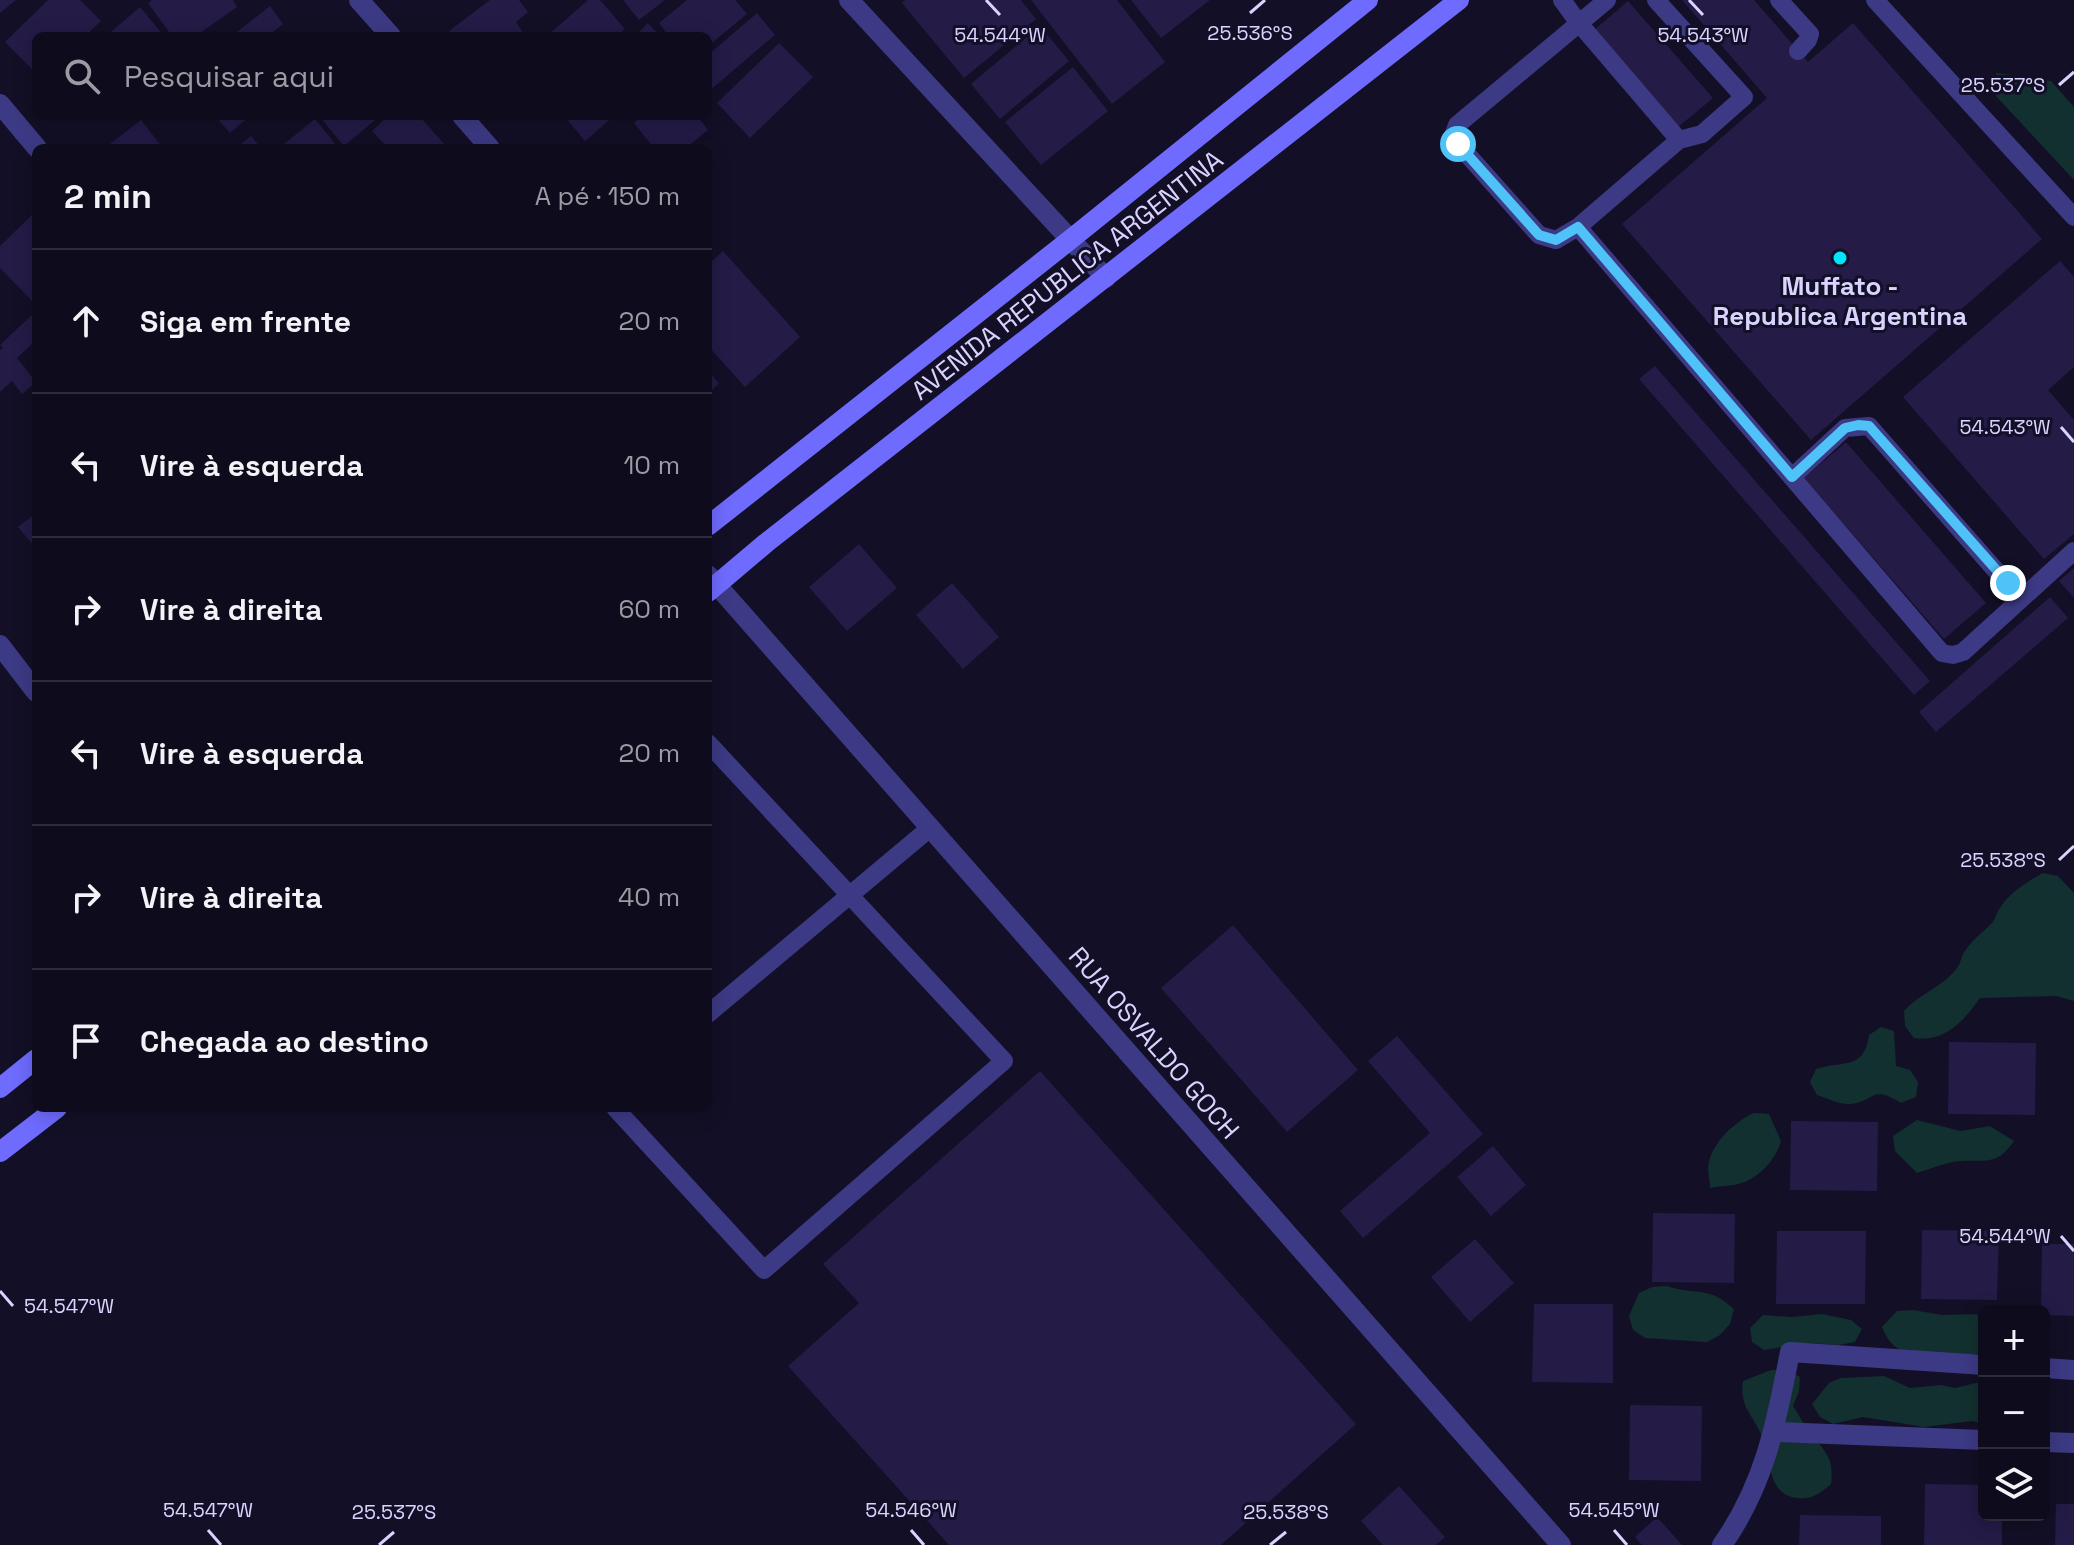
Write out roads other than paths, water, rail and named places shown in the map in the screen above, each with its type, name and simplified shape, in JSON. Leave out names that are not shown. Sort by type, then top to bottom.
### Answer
[{"type":"main road","name":"AVENIDA REPUBLICA ARGENTINA","points":[[712,523],[1368,0]]},
{"type":"main road","name":"AVENIDA REPUBLICA ARGENTINA","points":[[712,583],[1459,0]]},
{"type":"main road","points":[[0,1088],[32,1062]]},
{"type":"main road","points":[[0,1152],[52,1112]]},
{"type":"street","points":[[359,0],[387,32]]},
{"type":"street","points":[[849,0],[1106,278]]},
{"type":"street","points":[[0,104],[34,144]]},
{"type":"street","points":[[466,120],[486,144]]},
{"type":"street","name":"RUA OSVALDO GOCH","points":[[712,585],[1561,1545]]},
{"type":"street","points":[[0,645],[32,687]]},
{"type":"street","points":[[1723,1545],[1755,1490],[1775,1432],[1790,1352],[1978,1365]]},
{"type":"street","points":[[2050,1368],[2074,1370]]},
{"type":"street","points":[[1775,1432],[1978,1440]]},
{"type":"street","points":[[2050,1442],[2074,1443]]},
{"type":"lane","points":[[1562,0],[1679,140]]},
{"type":"lane","points":[[1607,0],[1457,125],[1453,136],[1539,235],[1556,240],[1578,227],[1679,140],[1702,134],[1750,91],[1656,0]]},
{"type":"lane","points":[[1779,0],[1810,34],[1798,51]]},
{"type":"lane","points":[[1875,0],[2074,217]]},
{"type":"lane","points":[[1578,227],[1942,653],[1953,655],[1963,652],[2074,551]]},
{"type":"lane","points":[[1792,477],[1845,428],[1869,426],[2020,598]]},
{"type":"lane","points":[[619,1112],[764,1270],[1004,1061],[712,747]]},
{"type":"lane","points":[[712,1011],[930,828]]},
{"type":"place","name":"Muffato - Republica Argentina","points":[[1840,258]]}]
